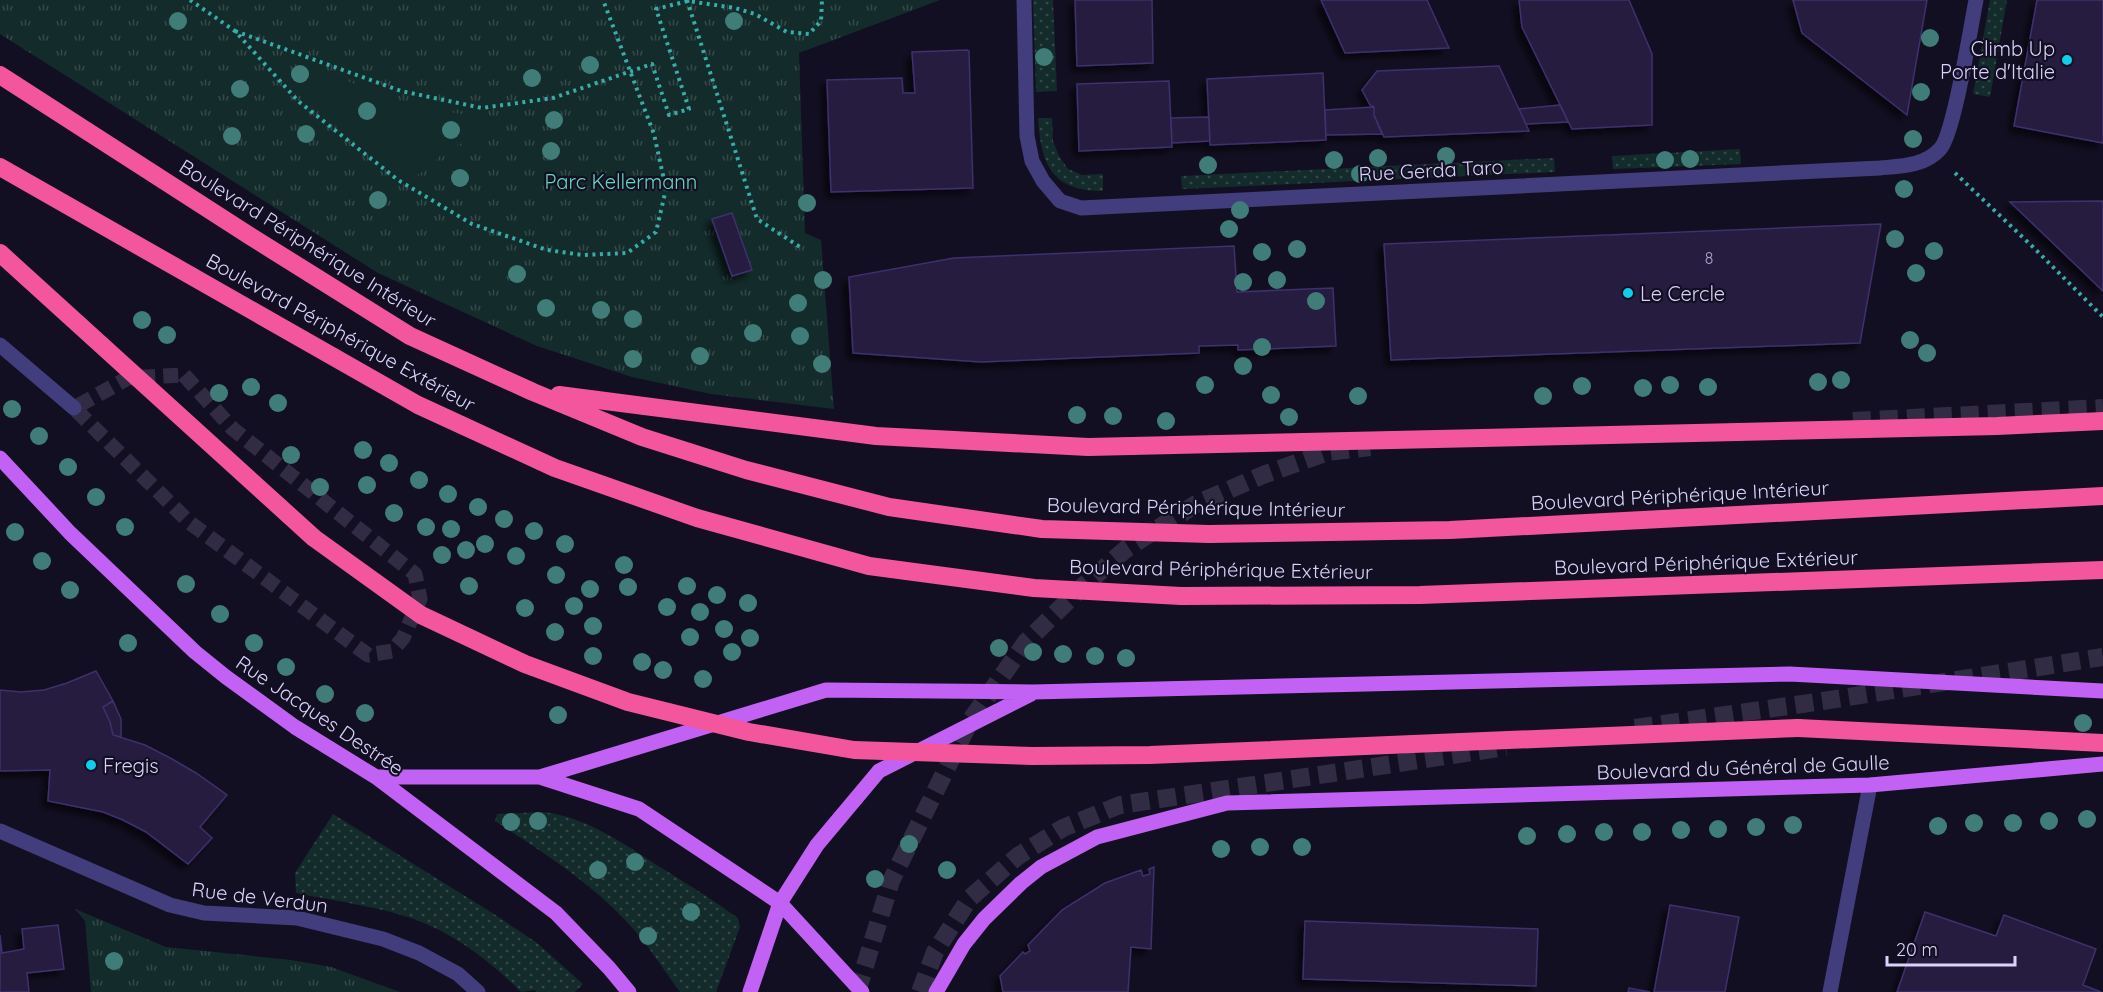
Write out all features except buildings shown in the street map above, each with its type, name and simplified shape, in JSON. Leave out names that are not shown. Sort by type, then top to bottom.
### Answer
[{"type":"highway","name":"Boulevard Périphérique Intérieur","points":[[0,75],[410,336],[533,392],[642,437],[746,470],[889,507],[1042,529],[1209,534],[1450,530],[2103,496]]},
{"type":"highway","name":"Boulevard Périphérique Extérieur","points":[[0,167],[428,410],[555,468],[665,507],[869,566],[1034,588],[1181,596],[1432,595],[2103,570]]},
{"type":"highway","points":[[0,254],[314,538],[421,615],[525,664],[628,702],[749,732],[854,750],[1033,756],[1150,755],[1798,728],[2103,743]]},
{"type":"highway","points":[[533,392],[876,436],[1088,447],[1997,426],[2103,421]]},
{"type":"main road","name":"Rue Jacques Destrée","points":[[0,458],[70,533],[195,652],[295,727],[376,777],[556,913],[629,992]]},
{"type":"main road","points":[[376,777],[540,777],[826,690],[1033,692],[1790,674],[2103,691]]},
{"type":"main road","points":[[750,992],[780,903],[817,845],[879,771],[1033,692]]},
{"type":"main road","name":"Boulevard du Général de Gaulle","points":[[936,992],[964,944],[984,919],[1014,889],[1041,867],[1097,837],[1227,803],[1870,785],[2103,764]]},
{"type":"main road","points":[[540,777],[639,809],[780,903],[862,992]]},
{"type":"street","name":"Rue Gerda Taro","points":[[1024,0],[1027,136],[1032,161],[1043,181],[1060,201],[1081,208],[1880,168],[1917,164],[1941,148]]},
{"type":"street","points":[[1941,148],[1950,127],[1976,0]]},
{"type":"street","points":[[0,345],[74,408]]},
{"type":"street","points":[[1830,992],[1870,785]]},
{"type":"street","name":"Rue de Verdun","points":[[0,831],[170,905],[204,913],[297,918],[383,939],[419,953],[458,974],[478,992]]},
{"type":"path","points":[[193,1],[235,31],[298,100],[398,180],[472,224],[547,250],[583,255],[627,253],[656,232],[666,189],[654,134],[603,0]]},
{"type":"path","points":[[235,31],[401,91],[482,108],[553,98],[652,64],[669,115],[689,110],[656,9],[688,1],[735,8],[755,14],[787,32],[809,34],[821,21],[822,0]]},
{"type":"path","points":[[688,1],[757,219],[800,247]]},
{"type":"path","points":[[1941,148],[1952,171],[2103,317]]},
{"type":"green space","name":"Parc Kellermann","points":[[0,0],[940,0],[799,53],[805,233],[821,240],[834,409],[711,394],[632,377],[537,346],[378,273],[0,34]]},
{"type":"green space","points":[[1033,0],[1053,0],[1057,91],[1036,92]]},
{"type":"green space","points":[[1990,0],[2007,0],[1990,97],[1973,94]]},
{"type":"green space","points":[[300,65],[308,65],[372,91],[423,108],[493,119],[491,128],[480,138],[447,148],[430,167],[414,177],[296,88],[292,77]]},
{"type":"green space","points":[[1038,118],[1052,118],[1053,141],[1068,169],[1082,175],[1103,174],[1103,191],[1072,186],[1052,172],[1042,149]]},
{"type":"green space","points":[[1740,149],[1741,164],[1613,169],[1612,156]]},
{"type":"green space","points":[[1554,158],[1555,172],[1182,189],[1181,176]]},
{"type":"green space","points":[[542,812],[574,819],[604,832],[690,885],[738,918],[740,927],[716,992],[680,992],[627,922],[597,893],[564,867],[495,821],[497,814]]},
{"type":"green space","points":[[333,814],[537,943],[583,984],[575,992],[536,992],[535,990],[521,992],[471,950],[429,925],[385,911],[296,893],[295,873]]},
{"type":"green space","points":[[75,909],[166,947],[291,960],[331,967],[400,992],[91,992],[85,921]]},
{"type":"tunnel","points":[[184,375],[233,429],[415,574],[420,599],[403,638],[392,651],[368,655],[189,522],[74,408],[128,378],[184,375]]},
{"type":"tunnel","points":[[1853,421],[2103,408]]},
{"type":"tunnel","points":[[857,992],[891,881],[970,721],[1026,642],[1081,588],[1126,549],[1196,504],[1263,475],[1328,452],[1370,447]]},
{"type":"tunnel","points":[[1635,728],[2103,657]]},
{"type":"tunnel","points":[[920,992],[935,952],[969,899],[1018,856],[1063,828],[1120,805],[1506,747]]},
{"type":"place","name":"Climb Up Porte d'Italie","points":[[2067,60]]},
{"type":"place","name":"Le Cercle","points":[[1628,293]]},
{"type":"place","name":"Fregis","points":[[91,765]]}]
